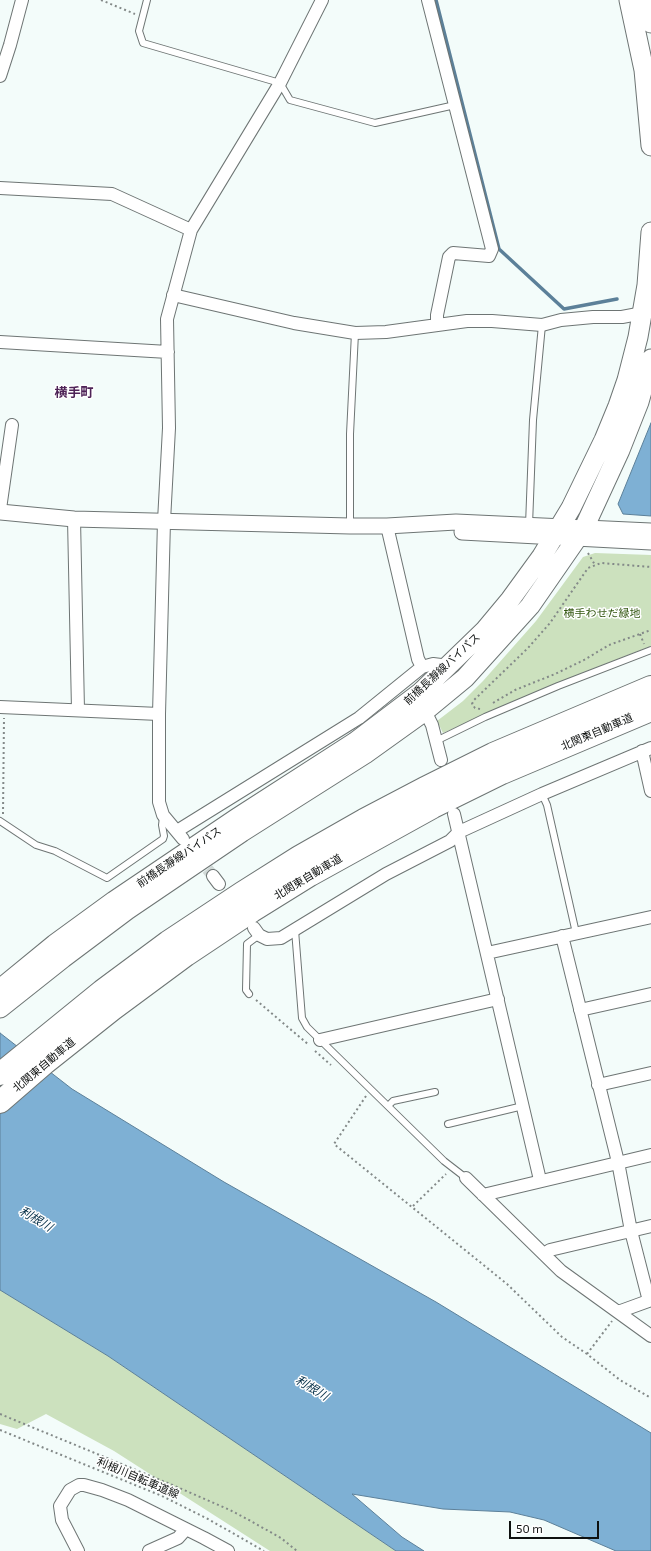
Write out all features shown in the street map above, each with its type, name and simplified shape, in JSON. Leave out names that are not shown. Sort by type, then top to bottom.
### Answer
[{"type":"highway","name":"北関東自動車道","points":[[0,1074],[102,991],[168,942],[299,857],[424,788],[501,751],[651,688]]},
{"type":"highway","name":"北関東自動車道","points":[[0,1102],[45,1063],[113,1009],[186,955],[310,875],[433,807],[509,770],[651,710]]},
{"type":"main road","points":[[629,0],[644,70],[651,146]]},
{"type":"main road","points":[[645,0],[651,23]]},
{"type":"main road","name":"前橋長瀞線バイパス","points":[[0,1008],[63,958],[120,906],[237,818],[355,742],[421,692],[485,630],[510,600],[538,562],[557,532],[588,475],[618,406],[647,312],[651,232]]},
{"type":"main road","name":"前橋長瀞線バイパス","points":[[0,989],[55,944],[242,832],[365,754],[425,711],[465,678],[530,606],[582,538],[639,402],[651,359]]},
{"type":"street","points":[[0,76],[22,0]]},
{"type":"street","points":[[322,0],[280,83],[191,230],[167,319],[168,428],[159,714],[159,802],[163,816],[180,835],[359,718],[422,667],[433,664],[449,666]]},
{"type":"street","points":[[428,0],[492,249],[489,256],[452,253],[449,257],[437,315],[438,325]]},
{"type":"street","points":[[0,188],[112,194],[191,230]]},
{"type":"street","points":[[173,295],[294,323],[355,333],[386,332],[467,321],[492,321],[542,325],[561,320],[593,317],[622,317],[647,312]]},
{"type":"street","points":[[0,342],[168,352]]},
{"type":"street","points":[[0,509],[12,425]]},
{"type":"street","points":[[0,512],[74,519],[350,526],[387,526],[456,522],[529,525],[582,538],[651,542]]},
{"type":"street","points":[[74,519],[78,710]]},
{"type":"street","points":[[387,526],[437,531],[557,532]]},
{"type":"street","points":[[387,526],[418,659],[422,667]]},
{"type":"street","points":[[582,538],[651,531]]},
{"type":"street","points":[[2,707],[159,714]]},
{"type":"street","points":[[425,711],[432,725],[441,760]]},
{"type":"street","points":[[256,931],[267,939],[281,938],[386,874],[450,841],[459,832],[542,794],[646,750],[651,791]]},
{"type":"street","points":[[454,814],[540,1180]]},
{"type":"street","points":[[487,953],[651,917]]},
{"type":"street","points":[[562,936],[618,1162],[631,1231],[650,1301],[618,1312]]},
{"type":"street","points":[[580,1010],[651,994]]},
{"type":"street","points":[[320,1040],[498,999]]},
{"type":"street","points":[[598,1085],[651,1073]]},
{"type":"street","points":[[483,1194],[651,1155]]},
{"type":"street","points":[[466,1178],[561,1271],[651,1336]]},
{"type":"street","points":[[544,1254],[550,1250],[651,1226]]},
{"type":"street","points":[[78,1551],[62,1520],[60,1506],[70,1490],[79,1485],[90,1486],[134,1503],[228,1551]]},
{"type":"street","points":[[149,1551],[178,1538],[186,1529]]},
{"type":"lane","points":[[147,0],[139,31],[144,43],[280,83],[290,100],[375,123],[455,105]]},
{"type":"lane","points":[[529,525],[532,420],[542,325]]},
{"type":"lane","points":[[350,526],[350,434],[355,333]]},
{"type":"lane","points":[[436,741],[486,717],[558,686],[651,650]]},
{"type":"lane","points":[[542,794],[547,805],[576,933]]},
{"type":"lane","points":[[1,822],[36,845],[55,851],[108,878],[163,839],[163,816]]},
{"type":"lane","points":[[295,930],[302,1018],[307,1027],[452,1167],[466,1178]]},
{"type":"lane","points":[[249,994],[246,990],[247,944],[256,931]]},
{"type":"lane","points":[[388,1106],[393,1101],[435,1092]]},
{"type":"lane","points":[[448,1124],[523,1106]]},
{"type":"path","points":[[101,0],[142,17]]},
{"type":"path","points":[[582,538],[595,565]]},
{"type":"path","points":[[481,709],[475,708],[472,704],[474,700],[528,648],[550,623],[588,568],[601,563],[651,567]]},
{"type":"path","points":[[488,706],[515,690],[584,660],[609,645],[651,630]]},
{"type":"path","points":[[1,822],[2,707]]},
{"type":"path","points":[[249,994],[336,1069]]},
{"type":"path","points":[[366,1095],[334,1144],[413,1206],[507,1284],[562,1337],[587,1354],[620,1380],[651,1398]]},
{"type":"path","points":[[413,1206],[452,1167]]},
{"type":"path","points":[[587,1354],[618,1312]]},
{"type":"path","points":[[0,1414],[230,1510],[280,1538],[297,1551]]},
{"type":"path","name":"利根川自転車道線","points":[[0,1430],[162,1496],[208,1519],[264,1551]]},
{"type":"green space","name":"横手わせだ緑地","points":[[595,553],[651,555],[651,646],[549,686],[443,733],[437,721],[463,701],[483,681],[536,621],[583,557]]},
{"type":"green space","points":[[0,1290],[108,1356],[396,1551],[270,1551],[114,1451],[46,1414],[17,1429],[0,1424]]},
{"type":"water","points":[[651,423],[651,516],[623,514],[618,504]]},
{"type":"water","name":"利根川","points":[[0,1033],[72,1089],[224,1182],[436,1302],[651,1433],[651,1551],[616,1551],[544,1520],[510,1512],[443,1509],[352,1494],[402,1537],[424,1551],[396,1551],[108,1356],[0,1290]]},
{"type":"waterway","points":[[436,0],[499,249],[564,309],[617,299]]},
{"type":"tunnel","points":[[196,855],[213,876]]},
{"type":"district","name":"横手町","points":[[74,393]]}]
